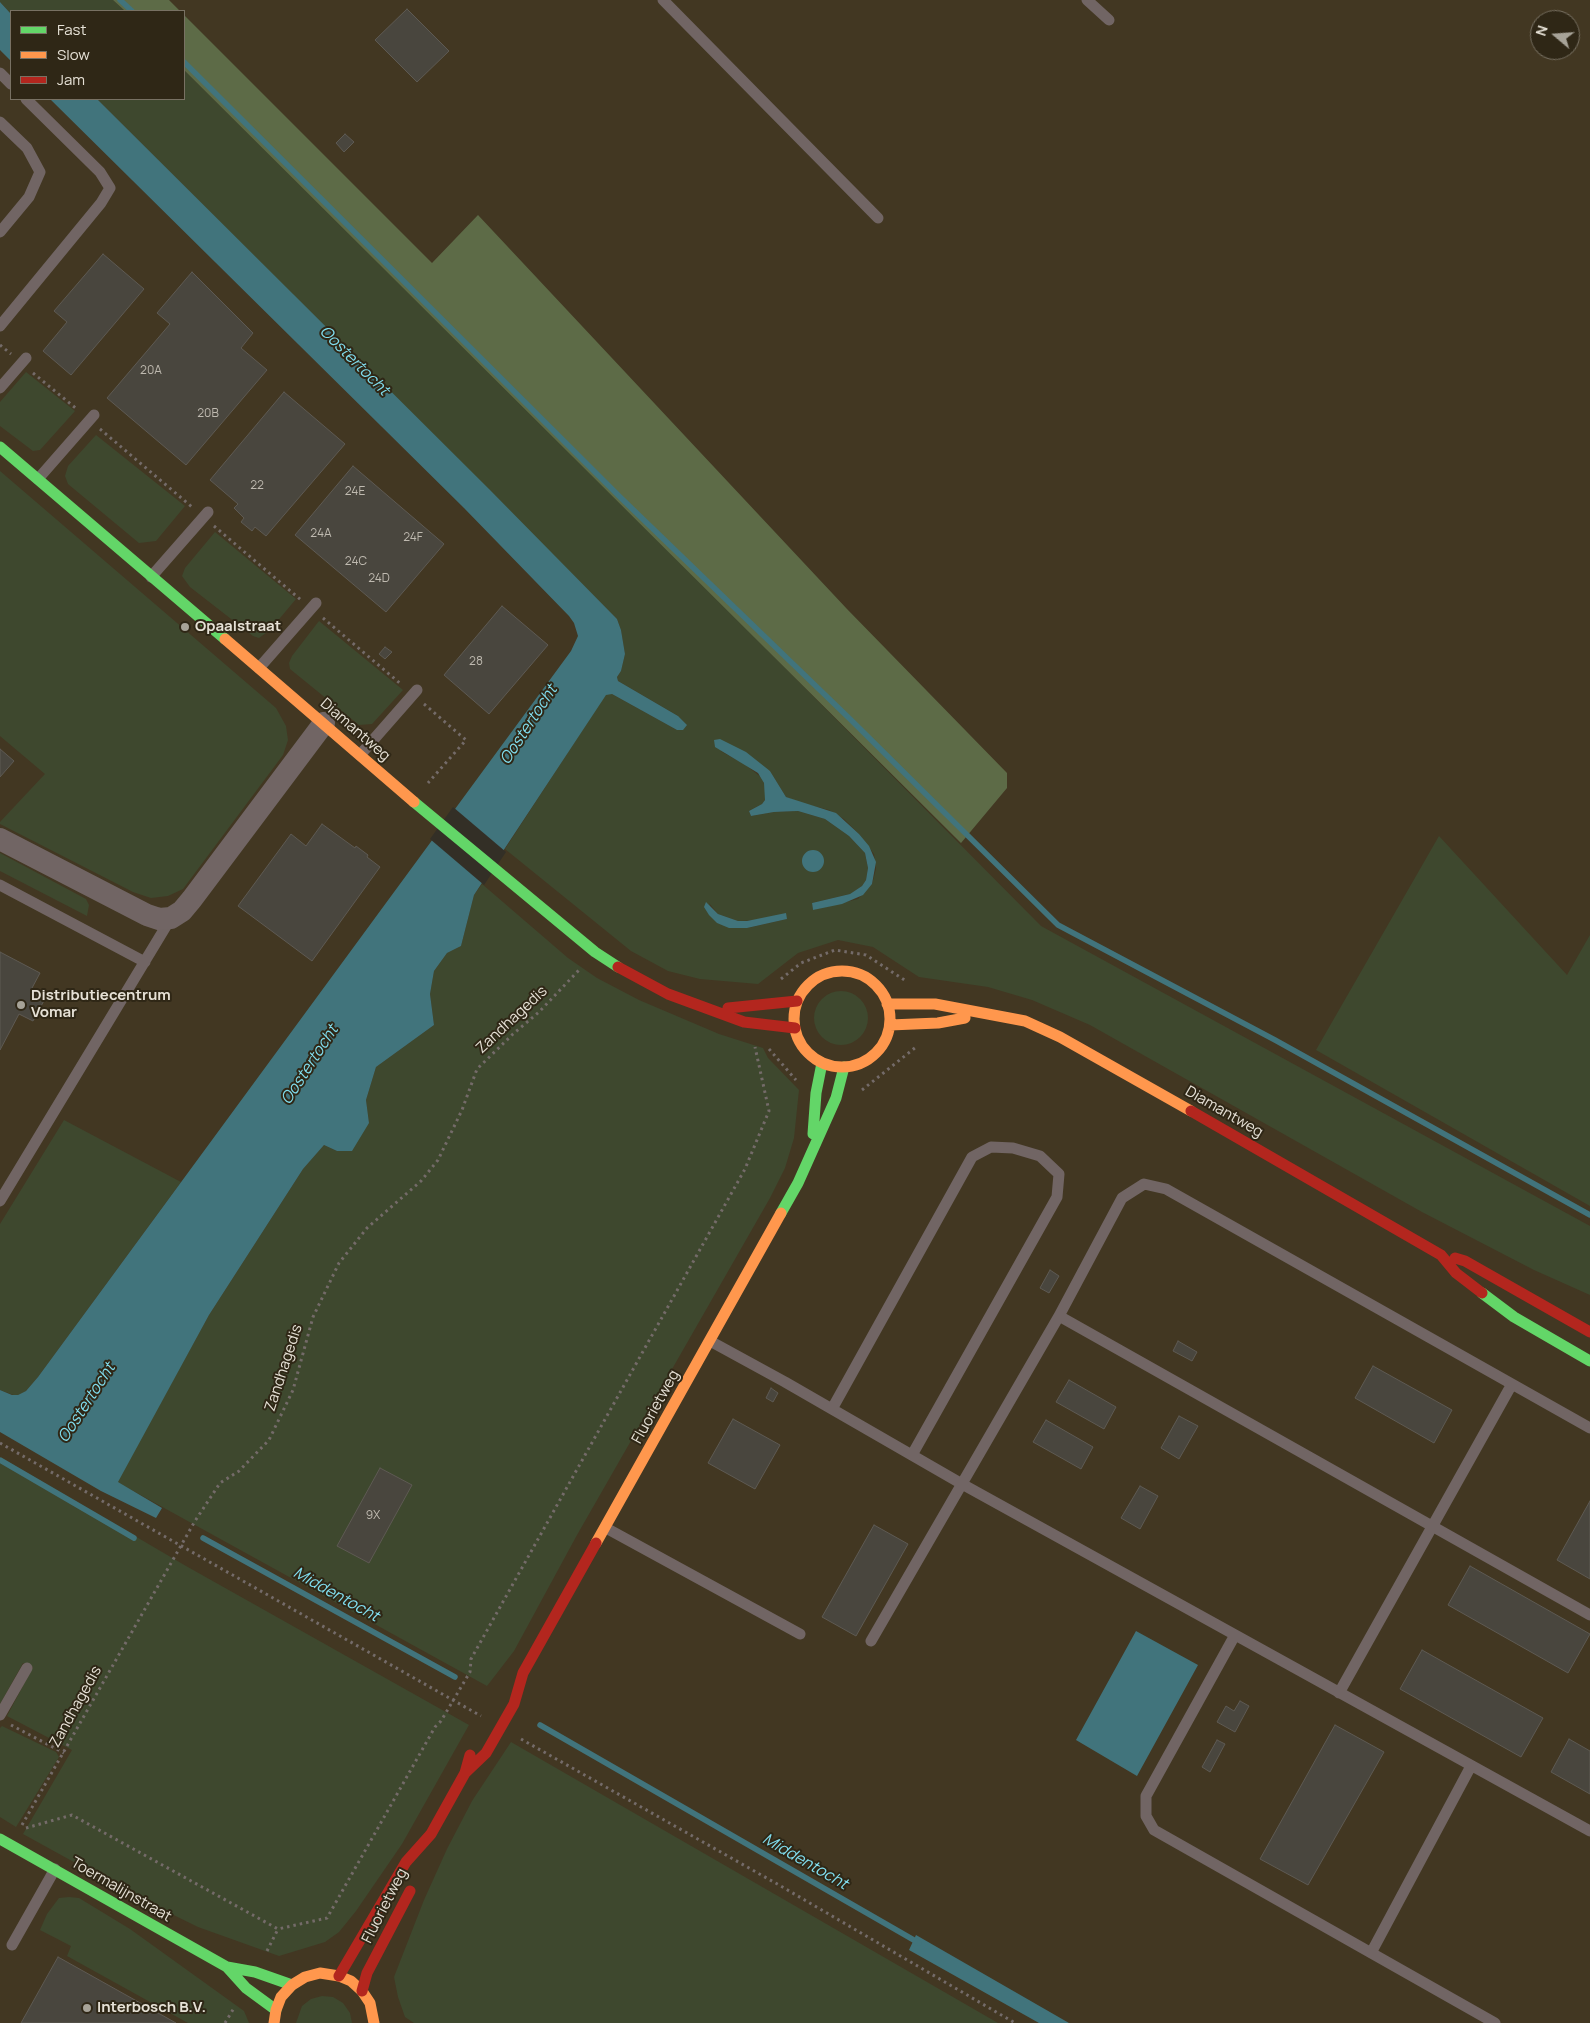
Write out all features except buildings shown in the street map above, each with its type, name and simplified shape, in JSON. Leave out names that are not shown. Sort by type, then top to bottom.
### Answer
[{"type":"street","name":"Diamantweg","points":[[0,447],[324,722],[431,816],[595,952],[640,980],[668,994],[744,1022],[795,1028]]},
{"type":"street","points":[[0,839],[147,915],[159,919],[172,918],[182,911],[192,899],[324,722]]},
{"type":"street","points":[[844,971],[858,974],[871,980],[881,991],[887,1004],[890,1025],[882,1046],[875,1054],[855,1065],[844,1067],[832,1066],[822,1062],[807,1052],[797,1036],[794,1014],[797,1001],[805,989],[816,979],[829,973],[844,971]]},
{"type":"street","name":"Diamantweg","points":[[709,1008],[745,1008],[797,1001]]},
{"type":"street","name":"Diamantweg","points":[[887,1004],[936,1004],[1026,1021],[1060,1037],[1313,1180],[1441,1255],[1465,1261],[1590,1332]]},
{"type":"street","name":"Diamantweg","points":[[890,1025],[938,1023],[984,1014]]},
{"type":"street","name":"Fluorietweg","points":[[811,1153],[816,1093],[822,1062]]},
{"type":"street","name":"Fluorietweg","points":[[465,1773],[486,1753],[510,1712],[522,1673],[606,1528],[798,1183],[836,1098],[844,1067]]},
{"type":"street","name":"Diamantweg","points":[[1441,1255],[1456,1273],[1514,1317],[1590,1361]]},
{"type":"street","name":"Fluorietweg","points":[[505,1689],[522,1673]]},
{"type":"street","name":"Fluorietweg","points":[[423,1860],[431,1834],[465,1773],[473,1744]]},
{"type":"street","name":"Fluorietweg","points":[[339,1976],[406,1862],[431,1834]]},
{"type":"street","name":"Toermalijnstraat","points":[[0,1839],[227,1967],[246,1988],[276,2010]]},
{"type":"street","name":"Fluorietweg","points":[[362,1990],[367,1973],[416,1878]]},
{"type":"street","name":"Toermalijnstraat","points":[[227,1967],[255,1972],[292,1985]]},
{"type":"street","points":[[274,2023],[281,1997],[292,1985],[305,1977],[320,1973],[339,1976],[362,1990],[370,2003],[374,2023]]},
{"type":"lane","points":[[663,0],[878,218]]},
{"type":"lane","points":[[1087,0],[1109,20]]},
{"type":"lane","points":[[0,73],[10,83]]},
{"type":"lane","points":[[0,326],[102,203],[110,188],[100,172],[27,100]]},
{"type":"lane","points":[[0,122],[27,148],[40,172],[30,197],[0,232]]},
{"type":"lane","points":[[0,388],[24,360]]},
{"type":"lane","points":[[38,479],[92,418]]},
{"type":"lane","points":[[151,577],[206,515]]},
{"type":"lane","points":[[259,668],[313,606]]},
{"type":"lane","points":[[360,755],[415,692]]},
{"type":"lane","points":[[0,885],[145,962]]},
{"type":"lane","points":[[0,1201],[172,918]]},
{"type":"lane","points":[[832,1409],[972,1157],[991,1147],[1013,1148],[1040,1156],[1059,1174],[1057,1197],[912,1455]]},
{"type":"lane","points":[[871,1641],[1059,1316],[1122,1198],[1144,1184],[1166,1189],[1590,1428]]},
{"type":"lane","points":[[1059,1316],[1590,1615]]},
{"type":"lane","points":[[710,1341],[962,1484],[1590,1831]]},
{"type":"lane","points":[[1339,1693],[1512,1384]]},
{"type":"lane","points":[[606,1528],[800,1634]]},
{"type":"lane","points":[[1235,1635],[1146,1796],[1146,1816],[1154,1830],[1495,2023]]},
{"type":"lane","points":[[4,1719],[27,1668]]},
{"type":"lane","points":[[1371,1953],[1471,1766]]},
{"type":"lane","points":[[12,1945],[55,1870]]},
{"type":"path","points":[[0,345],[24,360],[415,692],[466,740],[413,799]]},
{"type":"path","points":[[779,981],[801,963],[834,950],[866,955],[914,986]]},
{"type":"path","name":"Zandhagedis","points":[[595,952],[539,1012],[477,1069],[462,1110],[438,1160],[421,1181],[366,1228],[339,1263],[313,1317],[293,1390],[269,1440],[239,1471],[220,1483],[208,1499],[179,1545],[64,1753],[19,1830],[72,1815],[278,1930],[327,1918],[435,1726],[441,1722],[470,1672],[471,1659],[745,1169],[769,1111],[754,1041]]},
{"type":"path","points":[[855,1095],[922,1042]]},
{"type":"path","points":[[767,1047],[799,1083]]},
{"type":"path","points":[[4,1719],[64,1753]]},
{"type":"shaded area","points":[[0,0],[1590,0],[1590,2023],[0,2023]]},
{"type":"green space","points":[[0,0],[113,0],[124,10],[10,10],[10,13]]},
{"type":"green space","points":[[113,0],[169,0],[179,10],[124,10]]},
{"type":"green space","points":[[185,16],[432,263],[478,215],[847,609],[1007,773],[1007,788],[961,843],[185,71]]},
{"type":"green space","points":[[185,71],[685,567],[1041,926],[1590,1226],[1590,1295],[1534,1270],[1422,1212],[1090,1025],[1032,1000],[988,987],[919,977],[873,947],[838,940],[798,953],[758,984],[700,979],[668,971],[631,951],[505,849],[606,694],[612,694],[677,730],[678,716],[618,681],[617,677],[621,671],[625,654],[617,619],[98,100],[185,100]],"holes":[[[720,751],[770,771],[786,797],[829,810],[844,819],[859,834],[874,854],[876,869],[872,884],[858,899],[813,910],[812,903],[850,894],[862,886],[866,880],[868,868],[865,853],[849,836],[825,819],[798,811],[774,812],[751,816],[749,811],[762,804],[765,800],[766,789],[762,778],[743,763]],[[709,903],[718,914],[738,921],[787,919],[747,928],[717,923]]]},
{"type":"green space","points":[[26,372],[75,411],[40,450],[33,451],[0,426],[0,402]]},
{"type":"green space","points":[[96,435],[185,506],[156,541],[139,543],[68,484],[65,476],[68,466]]},
{"type":"green space","points":[[0,471],[276,708],[286,726],[288,740],[283,755],[183,889],[168,896],[151,898],[133,892],[0,824],[45,774],[0,736]]},
{"type":"green space","points":[[215,532],[296,599],[270,630],[259,638],[253,636],[190,587],[182,576],[185,568]]},
{"type":"green space","points":[[319,621],[403,690],[372,724],[359,725],[290,669],[289,663],[292,656]]},
{"type":"green space","points":[[1439,836],[1567,975],[1590,935],[1590,1206],[1316,1050]]},
{"type":"green space","points":[[0,853],[86,899],[89,905],[87,916],[0,871]]},
{"type":"green space","points":[[482,884],[568,958],[597,978],[639,1000],[719,1034],[763,1048],[768,1058],[799,1090],[794,1138],[785,1168],[770,1198],[577,1535],[514,1651],[487,1686],[117,1482],[209,1315],[303,1169],[324,1145],[337,1151],[369,1123],[366,1100],[376,1067],[434,1025],[430,994],[434,971],[447,953],[461,946],[474,895]]},
{"type":"green space","points":[[836,991],[846,991],[856,995],[864,1003],[868,1018],[864,1033],[856,1041],[846,1045],[836,1045],[826,1041],[818,1033],[814,1023],[814,1013],[818,1003],[826,995]]},
{"type":"green space","points":[[64,1120],[181,1182],[38,1377],[26,1391],[16,1396],[0,1390],[0,1224]]},
{"type":"green space","points":[[0,1457],[186,1566],[469,1725],[402,1844],[356,1911],[339,1932],[325,1942],[279,1956],[198,1927],[139,1898],[23,1834],[72,1750],[7,1716],[33,1667],[23,1663],[0,1704]]},
{"type":"green space","points":[[2,1726],[56,1752],[59,1757],[16,1827],[0,1817],[0,1728]]},
{"type":"green space","points":[[511,1742],[998,2023],[414,2023],[405,2017],[394,1977],[424,1900],[447,1849],[472,1801]]},
{"type":"green space","points":[[59,1898],[79,1898],[130,1929],[244,2011],[249,2023],[188,2023],[67,1956],[71,1946],[40,1930],[47,1914]]},
{"type":"green space","points":[[322,1996],[333,1997],[343,2003],[350,2013],[352,2023],[296,2023],[302,2006],[311,1999]]},
{"type":"water","points":[[0,2],[10,13],[10,60],[0,50]]},
{"type":"water","name":"Oostertocht","points":[[51,100],[98,100],[617,619],[625,654],[621,671],[617,677],[618,681],[678,716],[687,725],[683,730],[677,730],[612,694],[606,695],[474,895],[461,946],[447,953],[434,971],[430,994],[434,1025],[376,1067],[366,1100],[369,1123],[352,1151],[337,1151],[324,1145],[303,1169],[209,1315],[118,1482],[162,1508],[156,1518],[101,1491],[0,1432],[0,1390],[12,1395],[18,1395],[26,1391],[38,1377],[571,651],[578,636],[574,623],[569,616],[464,508]]},
{"type":"water","points":[[720,739],[746,752],[770,771],[786,797],[836,813],[859,834],[869,846],[876,862],[872,884],[863,895],[842,904],[813,910],[812,903],[850,894],[862,886],[866,880],[868,868],[865,853],[849,836],[825,819],[798,811],[774,812],[751,816],[749,811],[762,804],[765,800],[764,783],[758,773],[715,747],[714,740]]},
{"type":"water","points":[[813,850],[821,853],[824,861],[821,869],[813,872],[805,869],[802,861],[805,853]]},
{"type":"water","points":[[706,902],[718,914],[738,921],[786,913],[787,919],[747,928],[729,928],[717,923],[709,915],[704,907]]},
{"type":"water","points":[[1136,1631],[1198,1665],[1137,1776],[1076,1740]]},
{"type":"water","points":[[916,1935],[1069,2023],[1039,2023],[909,1950]]},
{"type":"pier","points":[[453,807],[506,852],[484,885],[430,839]]},
{"type":"waterway","points":[[120,0],[131,10]]},
{"type":"waterway","points":[[185,63],[621,498],[850,719],[1058,925],[1275,1040],[1590,1215]]},
{"type":"waterway","name":"Middentocht","points":[[0,1460],[134,1538]]},
{"type":"waterway","name":"Middentocht","points":[[203,1538],[455,1677]]},
{"type":"waterway","name":"Middentocht","points":[[540,1725],[919,1943]]},
{"type":"traffic: fast","points":[[0,447],[225,639]]},
{"type":"traffic: fast","points":[[414,802],[595,952],[618,967]]},
{"type":"traffic: fast","points":[[813,1134],[816,1093],[822,1063]]},
{"type":"traffic: fast","points":[[781,1213],[798,1183],[836,1098],[844,1067]]},
{"type":"traffic: fast","points":[[1482,1293],[1514,1317],[1590,1361]]},
{"type":"traffic: fast","points":[[0,1839],[227,1967],[255,1972],[292,1985]]},
{"type":"traffic: fast","points":[[227,1967],[246,1988],[276,2010]]},
{"type":"traffic: slow","points":[[225,639],[414,802]]},
{"type":"traffic: slow","points":[[842,971],[860,975],[876,985],[886,1001],[890,1019],[886,1037],[876,1053],[860,1063],[842,1067],[824,1063],[808,1053],[798,1037],[794,1019],[798,1001],[808,985],[824,975],[842,971]]},
{"type":"traffic: slow","points":[[887,1004],[935,1004],[1025,1021],[1060,1037],[1191,1111]]},
{"type":"traffic: slow","points":[[890,1025],[938,1023],[965,1018]]},
{"type":"traffic: slow","points":[[596,1543],[781,1213]]},
{"type":"traffic: slow","points":[[274,2023],[281,1997],[292,1985],[305,1977],[320,1973],[339,1976],[351,1981],[362,1991],[370,2003],[374,2023]]},
{"type":"traffic: jam","points":[[618,967],[668,994],[744,1022],[795,1028]]},
{"type":"traffic: jam","points":[[728,1008],[797,1001]]},
{"type":"traffic: jam","points":[[1191,1111],[1441,1255],[1456,1273],[1482,1293]]},
{"type":"traffic: jam","points":[[1455,1258],[1465,1261],[1590,1332]]},
{"type":"traffic: jam","points":[[465,1773],[486,1753],[514,1704],[523,1673],[596,1543]]},
{"type":"traffic: jam","points":[[339,1976],[406,1862],[431,1834],[465,1773],[470,1755]]},
{"type":"traffic: jam","points":[[362,1991],[367,1973],[410,1891]]},
{"type":"place","name":"Opaalstraat","points":[[185,627]]},
{"type":"place","name":"Distributiecentrum Vomar","points":[[21,1005]]},
{"type":"place","name":"Interbosch B.V.","points":[[87,2008]]}]
